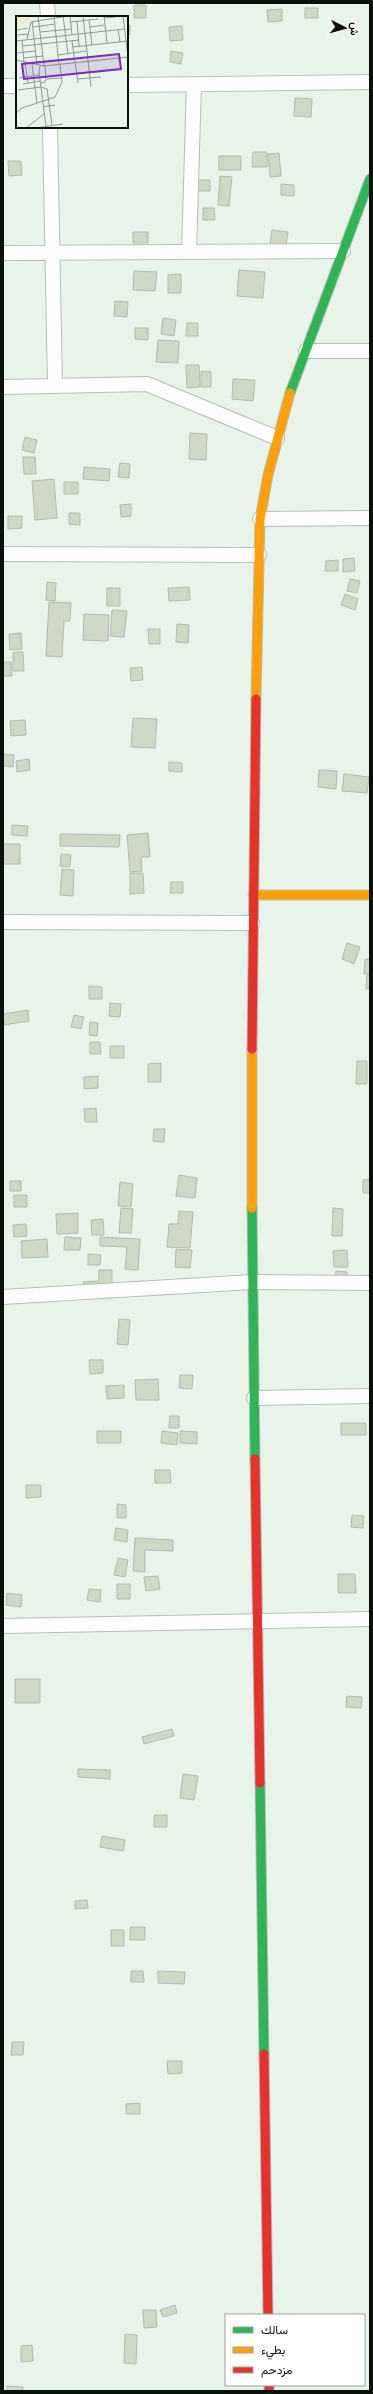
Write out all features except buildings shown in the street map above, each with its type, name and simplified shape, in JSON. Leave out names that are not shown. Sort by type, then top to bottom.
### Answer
[{"type":"main road","points":[[268,2314],[252,1282],[252,923],[260,519],[266,478],[277,438],[306,351],[370,178]]},
{"type":"main road","points":[[253,895],[370,895]]},
{"type":"street","points":[[47,3],[48,16]]},
{"type":"street","points":[[128,85],[370,82]]},
{"type":"street","points":[[189,252],[194,84]]},
{"type":"street","points":[[3,86],[16,86]]},
{"type":"street","points":[[50,128],[56,386]]},
{"type":"street","points":[[3,253],[343,252]]},
{"type":"street","points":[[306,351],[370,352]]},
{"type":"street","points":[[3,387],[147,384],[277,438]]},
{"type":"street","points":[[260,519],[370,518]]},
{"type":"street","points":[[3,554],[260,555]]},
{"type":"street","points":[[3,922],[252,923]]},
{"type":"street","points":[[3,1297],[252,1282],[370,1283]]},
{"type":"street","points":[[254,1398],[370,1396]]},
{"type":"street","points":[[3,1626],[370,1619]]},
{"type":"traffic: fast","points":[[290,393],[370,179]]},
{"type":"traffic: fast","points":[[252,1208],[255,1459]]},
{"type":"traffic: fast","points":[[260,1783],[264,2054]]},
{"type":"traffic: slow","points":[[256,699],[260,519],[268,475],[290,393]]},
{"type":"traffic: slow","points":[[253,895],[370,895]]},
{"type":"traffic: slow","points":[[252,1049],[252,1208]]},
{"type":"traffic: jam","points":[[252,1049],[256,699]]},
{"type":"traffic: jam","points":[[255,1459],[260,1783]]},
{"type":"traffic: jam","points":[[264,2054],[268,2314]]},
{"type":"traffic: jam","points":[[269,2386],[269,2391]]}]
